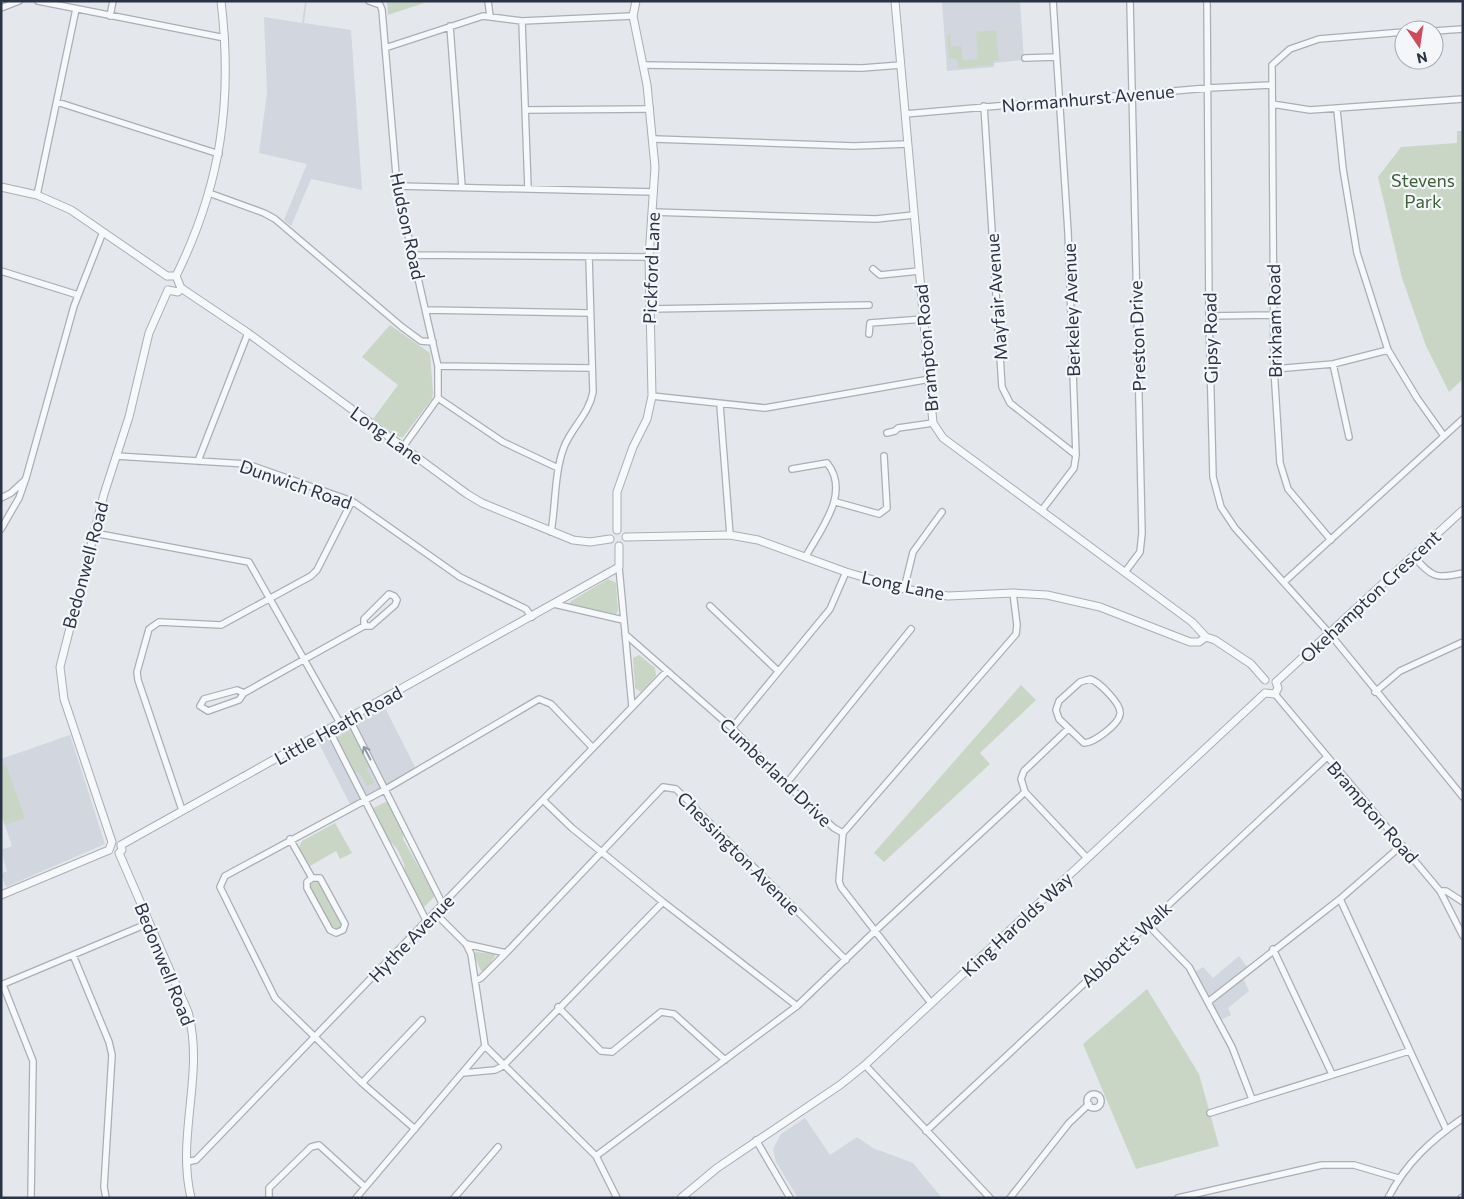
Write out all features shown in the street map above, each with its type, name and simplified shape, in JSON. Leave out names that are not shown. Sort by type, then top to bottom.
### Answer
[{"type":"street","points":[[1,8],[19,1]]},
{"type":"street","points":[[38,1],[225,38]]},
{"type":"street","points":[[110,16],[113,1]]},
{"type":"street","points":[[167,276],[166,286],[168,290],[178,292],[181,288],[176,276],[199,224],[219,154],[226,92],[225,38],[221,1]]},
{"type":"street","name":"Hudson Road","points":[[369,1],[380,5],[382,10],[397,186],[438,366],[438,398]]},
{"type":"street","points":[[488,1],[490,16]]},
{"type":"street","name":"Pickford Lane","points":[[617,530],[617,492],[633,447],[648,419],[652,396],[649,257],[654,192],[654,139],[643,66],[632,16],[636,1]]},
{"type":"street","name":"Brampton Road","points":[[895,1],[934,423],[943,438],[1199,627],[1206,637],[1215,640],[1238,654],[1251,664],[1265,680]]},
{"type":"street","name":"Berkeley Avenue","points":[[1042,510],[1074,468],[1076,455],[1068,232],[1053,1]]},
{"type":"street","name":"Preston Drive","points":[[1125,572],[1142,545],[1130,1]]},
{"type":"street","name":"Gipsy Road","points":[[1207,1],[1209,316],[1213,477],[1221,507],[1235,528],[1330,634],[1375,692],[1463,798]]},
{"type":"street","points":[[37,195],[76,9]]},
{"type":"street","points":[[384,48],[450,26],[490,16],[522,21],[632,16]]},
{"type":"street","points":[[522,21],[527,110],[528,189]]},
{"type":"street","points":[[450,26],[462,187]]},
{"type":"street","points":[[1444,30],[1463,29]]},
{"type":"street","name":"Brixham Road","points":[[1331,540],[1288,488],[1280,463],[1274,369],[1272,64],[1290,49],[1319,39],[1394,33]]},
{"type":"street","points":[[1025,58],[1056,57]]},
{"type":"street","points":[[643,66],[862,68],[901,65]]},
{"type":"street","name":"Normanhurst Avenue","points":[[905,114],[1131,94],[1271,85]]},
{"type":"street","points":[[1272,104],[1310,110],[1337,110],[1463,99]]},
{"type":"street","points":[[57,102],[219,154]]},
{"type":"street","name":"Mayfair Avenue","points":[[984,106],[1002,387],[1010,404],[1076,455]]},
{"type":"street","points":[[527,110],[650,109]]},
{"type":"street","points":[[1337,110],[1343,169],[1357,253],[1388,350],[1417,398],[1444,436]]},
{"type":"street","points":[[654,139],[854,146],[908,144]]},
{"type":"street","points":[[397,186],[654,192]]},
{"type":"street","points":[[1,187],[37,195],[71,210],[167,276],[176,276]]},
{"type":"street","points":[[209,193],[264,212],[275,219],[402,327],[421,341],[433,342]]},
{"type":"street","points":[[652,212],[876,219],[914,215]]},
{"type":"street","points":[[1,529],[26,478],[78,294],[103,232]]},
{"type":"street","points":[[413,255],[649,257]]},
{"type":"street","points":[[551,532],[558,468],[569,437],[591,402],[593,392],[589,313],[589,257]]},
{"type":"street","points":[[873,269],[880,275],[920,271]]},
{"type":"street","points":[[1,280],[2,271],[78,294]]},
{"type":"street","name":"Long Lane","points":[[181,288],[248,334],[482,503],[573,540],[590,542],[610,539]]},
{"type":"street","name":"Bedonwell Road","points":[[112,842],[64,699],[60,680],[62,656],[94,533],[131,410],[149,333],[168,290]]},
{"type":"street","points":[[649,309],[869,305]]},
{"type":"street","points":[[426,310],[589,313]]},
{"type":"street","points":[[1209,316],[1274,315]]},
{"type":"street","points":[[869,334],[870,323],[924,319]]},
{"type":"street","points":[[198,461],[248,334]]},
{"type":"street","points":[[1274,369],[1333,364],[1388,350]]},
{"type":"street","points":[[1333,364],[1349,437]]},
{"type":"street","points":[[438,366],[591,368]]},
{"type":"street","points":[[652,396],[720,405],[764,408],[930,379]]},
{"type":"street","points":[[403,447],[438,398],[503,442],[558,468]]},
{"type":"street","points":[[720,405],[730,535]]},
{"type":"street","points":[[1284,582],[1463,419]]},
{"type":"street","points":[[887,432],[895,431],[898,428],[934,423]]},
{"type":"street","name":"Dunwich Road","points":[[116,456],[247,464],[352,501],[460,577],[526,610],[532,617]]},
{"type":"street","points":[[836,502],[879,514],[887,508],[884,456]]},
{"type":"street","points":[[792,468],[827,463],[835,472],[836,502],[806,556]]},
{"type":"street","points":[[1,498],[11,493],[26,478]]},
{"type":"street","points":[[182,810],[138,680],[137,672],[149,629],[159,622],[221,625],[270,599],[317,570],[352,501]]},
{"type":"street","name":"Okehampton Crescent","points":[[1276,682],[1463,510]]},
{"type":"street","points":[[904,589],[913,552],[942,512]]},
{"type":"street","points":[[1,513],[8,518]]},
{"type":"street","points":[[617,530],[623,532],[626,537],[624,543],[619,546],[613,544],[610,539],[611,533],[617,530]]},
{"type":"street","points":[[94,533],[244,560],[252,566],[340,723]]},
{"type":"street","name":"Long Lane","points":[[626,537],[730,535],[758,540],[846,572],[904,589],[948,596],[1013,593],[1048,595],[1100,607],[1190,642],[1199,642],[1206,637]]},
{"type":"street","points":[[619,546],[623,620],[632,707]]},
{"type":"street","points":[[1413,556],[1433,576],[1443,578],[1463,574]]},
{"type":"street","name":"Little Heath Road","points":[[121,845],[620,567]]},
{"type":"street","points":[[732,728],[830,609],[846,572]]},
{"type":"street","points":[[843,833],[1016,634],[1017,625],[1013,593]]},
{"type":"street","points":[[244,693],[237,690],[204,699],[200,706],[208,711],[239,700],[244,693],[364,626],[371,626],[395,605],[397,600],[394,596],[389,594],[385,597],[364,619],[364,626]]},
{"type":"street","points":[[554,604],[623,620]]},
{"type":"street","points":[[710,606],[778,671]]},
{"type":"street","points":[[786,784],[911,629]]},
{"type":"street","name":"Cumberland Drive","points":[[625,634],[732,728],[786,784],[834,828],[843,833],[840,885],[932,1003]]},
{"type":"street","points":[[1375,692],[1400,671],[1463,642]]},
{"type":"street","name":"Hythe Avenue","points":[[186,1162],[196,1160],[666,672]]},
{"type":"street","points":[[1093,680],[1118,705],[1120,713],[1118,720],[1093,742],[1080,740],[1068,729],[1058,716],[1057,707],[1060,701],[1080,682],[1093,680]]},
{"type":"street","points":[[1265,680],[1276,682],[1278,688],[1275,694],[1265,693],[1262,687],[1265,680]]},
{"type":"street","name":"King Harolds Way","points":[[756,1140],[840,1085],[865,1065],[1265,693]]},
{"type":"street","name":"Brampton Road","points":[[1275,694],[1326,758],[1355,788],[1440,891],[1463,936]]},
{"type":"street","points":[[415,1129],[314,1038],[276,998],[220,887],[225,876],[386,789],[539,699],[551,704],[592,747]]},
{"type":"street","points":[[349,718],[443,905]]},
{"type":"street","points":[[1068,729],[1024,771],[1020,779],[1024,792],[1087,858]]},
{"type":"street","points":[[329,730],[427,922]]},
{"type":"street","name":"Abbott's Walk","points":[[926,1131],[1326,758]]},
{"type":"street","name":"Chessington Avenue","points":[[475,980],[481,978],[506,953],[604,852],[663,787],[676,789],[846,960]]},
{"type":"street","points":[[596,1156],[797,1006],[1024,792]]},
{"type":"street","points":[[543,800],[572,828],[604,852],[663,902],[797,1006]]},
{"type":"street","points":[[290,840],[312,878]]},
{"type":"street","points":[[1,895],[109,850],[112,842],[118,842],[122,850],[119,853],[113,854],[109,850]]},
{"type":"street","points":[[1208,1002],[1340,898],[1402,845]]},
{"type":"street","name":"Bedonwell Road","points":[[119,853],[188,1012],[193,1030],[194,1055],[187,1120],[186,1162],[191,1198]]},
{"type":"street","points":[[312,878],[320,878],[345,924],[343,930],[336,933],[330,930],[307,888],[307,882],[312,878]]},
{"type":"street","points":[[1440,891],[1446,891],[1463,902]]},
{"type":"street","points":[[1340,898],[1446,1130]]},
{"type":"street","points":[[463,1073],[495,1070],[503,1066],[558,1007],[663,902]]},
{"type":"street","points":[[435,913],[466,944],[470,954],[485,1046],[503,1066],[596,1156],[617,1198]]},
{"type":"street","points":[[31,1198],[33,1061],[2,985],[149,923]]},
{"type":"street","points":[[1147,924],[1189,967],[1232,1047],[1252,1099]]},
{"type":"street","points":[[466,944],[506,953]]},
{"type":"street","points":[[1273,950],[1332,1074]]},
{"type":"street","points":[[73,955],[109,1042],[112,1055],[104,1187],[106,1198]]},
{"type":"street","points":[[558,1007],[601,1051],[612,1052],[661,1012],[674,1014],[725,1060]]},
{"type":"street","points":[[362,1083],[422,1020]]},
{"type":"street","points":[[356,1198],[485,1046]]},
{"type":"street","points":[[1210,1113],[1409,1051]]},
{"type":"street","points":[[865,1065],[990,1198]]},
{"type":"street","points":[[1010,1198],[1069,1123],[1089,1104]]},
{"type":"street","points":[[1388,1198],[1398,1178],[1419,1152],[1463,1118]]},
{"type":"street","points":[[681,1198],[717,1168],[756,1140],[790,1198]]},
{"type":"street","points":[[269,1198],[269,1188],[311,1147],[319,1145],[365,1187]]},
{"type":"street","points":[[454,1198],[498,1147]]},
{"type":"street","points":[[1178,1198],[1331,1164],[1354,1165],[1398,1178]]},
{"type":"shaded area","points":[[305,1],[307,1],[304,23],[351,30],[362,190],[311,179],[291,226],[284,220],[307,164],[259,153],[267,93],[264,17],[302,23]]},
{"type":"shaded area","points":[[942,1],[1020,1],[1024,60],[994,63],[994,67],[947,71]]},
{"type":"shaded area","points":[[383,704],[416,769],[350,804],[316,738]]},
{"type":"shaded area","points":[[70,735],[105,844],[6,887],[1,874],[7,871],[1,850],[12,846],[1,814],[1,759]]},
{"type":"shaded area","points":[[1239,956],[1249,969],[1244,980],[1249,991],[1228,1008],[1231,1015],[1221,1020],[1195,972],[1203,967],[1213,978]]},
{"type":"shaded area","points":[[805,1118],[830,1155],[857,1137],[873,1148],[913,1163],[942,1198],[798,1198],[776,1162],[773,1149],[781,1134]]},
{"type":"green space","points":[[387,1],[430,1],[388,15]]},
{"type":"green space","points":[[996,30],[999,60],[993,61],[993,65],[958,68],[957,59],[949,59],[947,35],[950,35],[951,47],[961,46],[963,60],[978,59],[976,32]]},
{"type":"green space","name":"Stevens Park","points":[[1457,131],[1463,131],[1463,379],[1449,392],[1426,346],[1402,278],[1378,177],[1401,147],[1457,143]]},
{"type":"green space","points":[[390,325],[430,353],[432,399],[403,437],[399,437],[373,419],[398,385],[362,357]]},
{"type":"green space","points":[[608,579],[616,583],[618,611],[616,614],[570,604],[571,601]]},
{"type":"green space","points":[[639,655],[655,668],[656,676],[641,692],[635,688],[633,658]]},
{"type":"green space","points":[[1021,685],[1036,700],[980,753],[990,764],[884,862],[874,853]]},
{"type":"green space","points":[[351,730],[370,767],[366,769],[374,783],[367,786],[359,772],[355,774],[337,738]]},
{"type":"green space","points":[[6,765],[25,818],[5,825],[1,814],[1,766]]},
{"type":"green space","points":[[388,801],[403,833],[403,839],[435,896],[423,908],[405,873],[400,855],[395,846],[389,841],[373,808]]},
{"type":"green space","points":[[335,823],[352,853],[340,859],[336,851],[310,866],[299,848],[302,841]]},
{"type":"green space","points":[[312,878],[320,878],[345,924],[343,930],[330,930],[307,888]]},
{"type":"green space","points":[[476,952],[494,954],[495,956],[485,971],[481,971],[474,955]]},
{"type":"green space","points":[[1147,989],[1199,1074],[1219,1146],[1136,1169],[1083,1044]]}]
